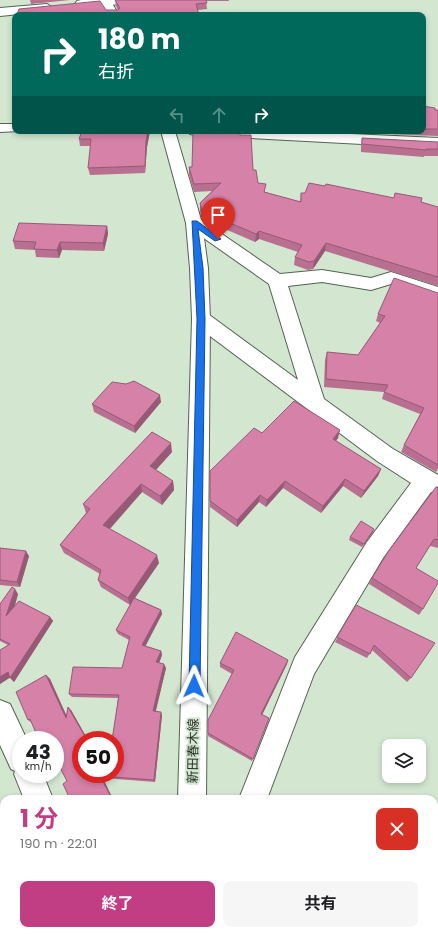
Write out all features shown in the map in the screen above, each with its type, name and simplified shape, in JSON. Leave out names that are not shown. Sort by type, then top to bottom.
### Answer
[{"type":"street","points":[[0,12],[124,0]]},
{"type":"street","points":[[105,1],[111,12]]},
{"type":"street","points":[[0,128],[12,128]]},
{"type":"street","name":"新田春木線","points":[[169,134],[194,223],[199,268],[201,319],[192,795]]},
{"type":"street","points":[[261,134],[438,142]]},
{"type":"street","points":[[194,223],[277,281],[316,405]]},
{"type":"street","points":[[277,281],[322,276],[371,284],[391,278],[438,294]]},
{"type":"street","points":[[201,319],[385,455],[432,483],[374,550],[304,666],[255,795]]},
{"type":"street","points":[[0,714],[12,740]]},
{"type":"street","points":[[32,783],[37,795]]},
{"type":"building","points":[[115,0],[206,0],[207,3],[196,4],[198,12],[18,12],[19,9],[100,1],[106,10],[118,10],[120,8]]},
{"type":"building","points":[[426,106],[438,110],[438,129],[426,129]]},
{"type":"building","points":[[81,134],[147,134],[145,166],[88,168],[91,139],[79,139]]},
{"type":"building","points":[[193,134],[251,135],[253,170],[256,170],[258,183],[266,184],[264,192],[301,202],[301,193],[305,193],[309,183],[325,186],[326,184],[394,198],[395,193],[422,198],[421,202],[438,207],[438,277],[326,243],[314,261],[309,262],[295,257],[302,245],[259,231],[256,234],[202,211],[200,203],[221,183],[194,184],[189,167],[192,167]]},
{"type":"building","points":[[362,138],[438,142],[438,149],[426,150],[362,144]]},
{"type":"building","points":[[19,223],[107,226],[103,243],[60,242],[57,250],[34,249],[36,242],[13,241]]},
{"type":"building","points":[[394,278],[438,293],[438,465],[404,445],[424,408],[384,392],[388,385],[326,379],[327,352],[358,355],[385,316],[378,314]]},
{"type":"building","points":[[134,381],[160,395],[134,426],[92,404],[112,382],[126,384]]},
{"type":"building","points":[[294,401],[340,430],[333,439],[381,469],[364,491],[345,479],[323,506],[285,481],[267,500],[260,495],[237,520],[210,501],[210,471],[254,428],[262,433]]},
{"type":"building","points":[[152,432],[171,443],[150,466],[173,481],[160,496],[141,484],[103,525],[157,555],[128,598],[98,580],[101,570],[60,545],[90,509],[83,504]]},
{"type":"building","points":[[436,487],[438,487],[438,540],[434,539],[416,568],[438,581],[438,583],[423,609],[372,578],[388,552]]},
{"type":"building","points":[[361,521],[374,529],[364,544],[350,537]]},
{"type":"building","points":[[0,548],[26,551],[17,582],[0,580]]},
{"type":"building","points":[[12,587],[15,589],[6,616],[19,601],[50,617],[10,678],[8,672],[0,677],[0,650],[10,644],[0,639],[0,604]]},
{"type":"building","points":[[134,598],[161,610],[142,645],[161,651],[156,662],[164,664],[153,711],[161,712],[154,780],[124,778],[124,731],[113,731],[119,695],[69,694],[73,667],[122,668],[130,637],[116,630]]},
{"type":"building","points":[[356,605],[435,643],[411,678],[374,645],[370,654],[337,637]]},
{"type":"building","points":[[236,632],[288,660],[261,714],[269,718],[253,759],[208,733],[208,720],[234,670],[220,663]]},
{"type":"building","points":[[46,675],[66,718],[68,707],[82,731],[72,731],[72,783],[104,783],[110,795],[68,795],[63,784],[67,781],[64,775],[64,731],[35,731],[30,719],[28,720],[16,692]]},
{"type":"route","points":[[194,686],[201,319],[199,268],[194,223],[218,239]]}]
